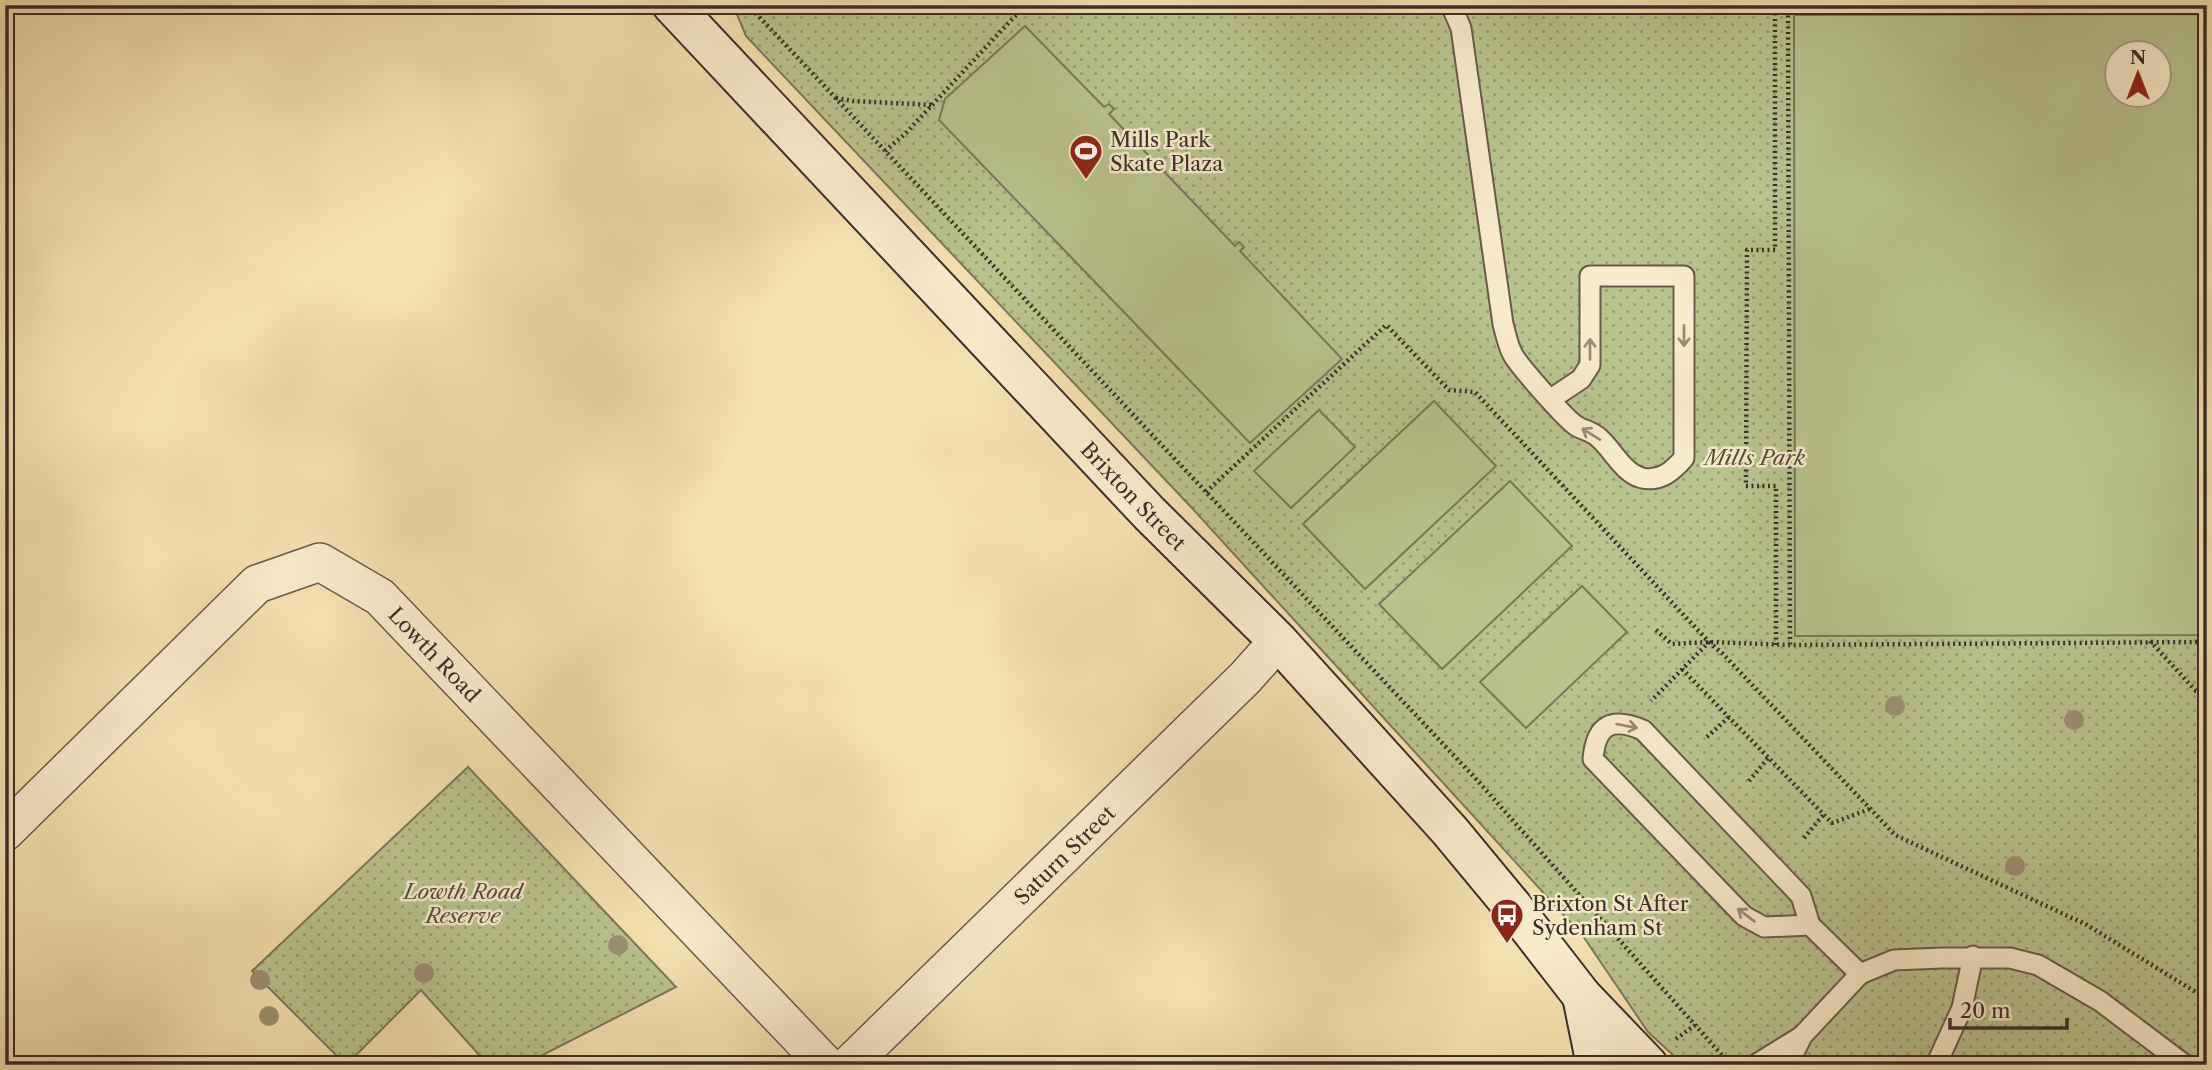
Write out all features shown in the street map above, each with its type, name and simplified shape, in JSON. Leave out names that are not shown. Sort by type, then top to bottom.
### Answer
[{"type":"main road","name":"Brixton Street","points":[[672,5],[1149,513],[1278,641],[1450,831],[1582,996],[1659,1054]]},
{"type":"main road","name":"Brixton Street","points":[[1582,996],[1596,1065]]},
{"type":"street","name":"Lowth Road","points":[[5,832],[257,584],[320,562],[380,597],[826,1065]]},
{"type":"street","name":"Saturn Street","points":[[849,1065],[1226,697],[1278,641]]},
{"type":"lane","points":[[1451,5],[1461,28],[1468,67],[1503,324],[1514,357],[1551,399],[1575,425],[1598,437],[1630,472],[1643,478],[1661,478],[1684,458],[1684,276],[1590,276],[1590,365],[1581,379],[1551,399]]},
{"type":"lane","points":[[1810,925],[1764,927],[1744,916],[1594,759],[1595,744],[1601,732],[1609,724],[1620,723],[1643,730],[1801,895],[1810,925],[1860,974]]},
{"type":"lane","points":[[1936,1065],[1962,1008],[1973,956]]},
{"type":"lane","points":[[1755,1065],[1802,1035],[1860,974],[1894,960],[1973,956],[2010,958],[2038,965],[2100,1001],[2185,1065]]},
{"type":"lane","points":[[1788,1065],[1802,1035]]},
{"type":"path","points":[[748,5],[1476,779],[1727,1062]]},
{"type":"path","points":[[885,151],[1014,17],[1030,5]]},
{"type":"path","points":[[1776,645],[1776,486],[1746,486],[1747,250],[1775,250],[1775,10],[2207,9]]},
{"type":"path","points":[[1788,10],[1790,645]]},
{"type":"path","points":[[836,98],[933,104]]},
{"type":"path","points":[[1206,492],[1374,340],[1386,325],[1449,390],[1475,392],[1709,642],[1895,835],[2087,925],[2207,999]]},
{"type":"path","points":[[1656,630],[1672,644],[2207,642]]},
{"type":"path","points":[[2150,641],[2196,691],[2207,691]]},
{"type":"path","points":[[1643,709],[1709,642]]},
{"type":"path","points":[[1682,669],[1832,823],[1870,809]]},
{"type":"path","points":[[1707,737],[1729,717]]},
{"type":"path","points":[[1749,781],[1769,757]]},
{"type":"path","points":[[1804,838],[1824,814]]},
{"type":"path","points":[[1659,1054],[1695,1024]]},
{"type":"green space","name":"Mills Park","points":[[733,5],[2207,5],[2207,1065],[1684,1065],[1648,1032],[1583,936],[1191,507],[746,36]]},
{"type":"green space","points":[[2203,14],[2205,635],[1795,636],[1794,15]]},
{"type":"green space","name":"Mills Park Skate Plaza","points":[[1025,26],[1104,107],[1109,104],[1114,109],[1109,114],[1235,246],[1239,242],[1244,247],[1240,251],[1342,359],[1250,443],[939,120],[945,99]]},
{"type":"green space","points":[[1434,401],[1496,466],[1365,589],[1303,524]]},
{"type":"green space","points":[[1319,410],[1355,447],[1291,508],[1254,471]]},
{"type":"green space","points":[[1510,481],[1572,546],[1442,669],[1379,604]]},
{"type":"green space","points":[[1582,586],[1627,632],[1526,728],[1480,682]]},
{"type":"green space","name":"Lowth Road Reserve","points":[[468,767],[676,987],[523,1065],[488,1065],[421,990],[346,1065],[252,971]]},
{"type":"place","name":"Mills Park Skate Plaza","points":[[1086,181]]},
{"type":"place","name":"Brixton St After Sydenham St","points":[[1507,945]]}]
